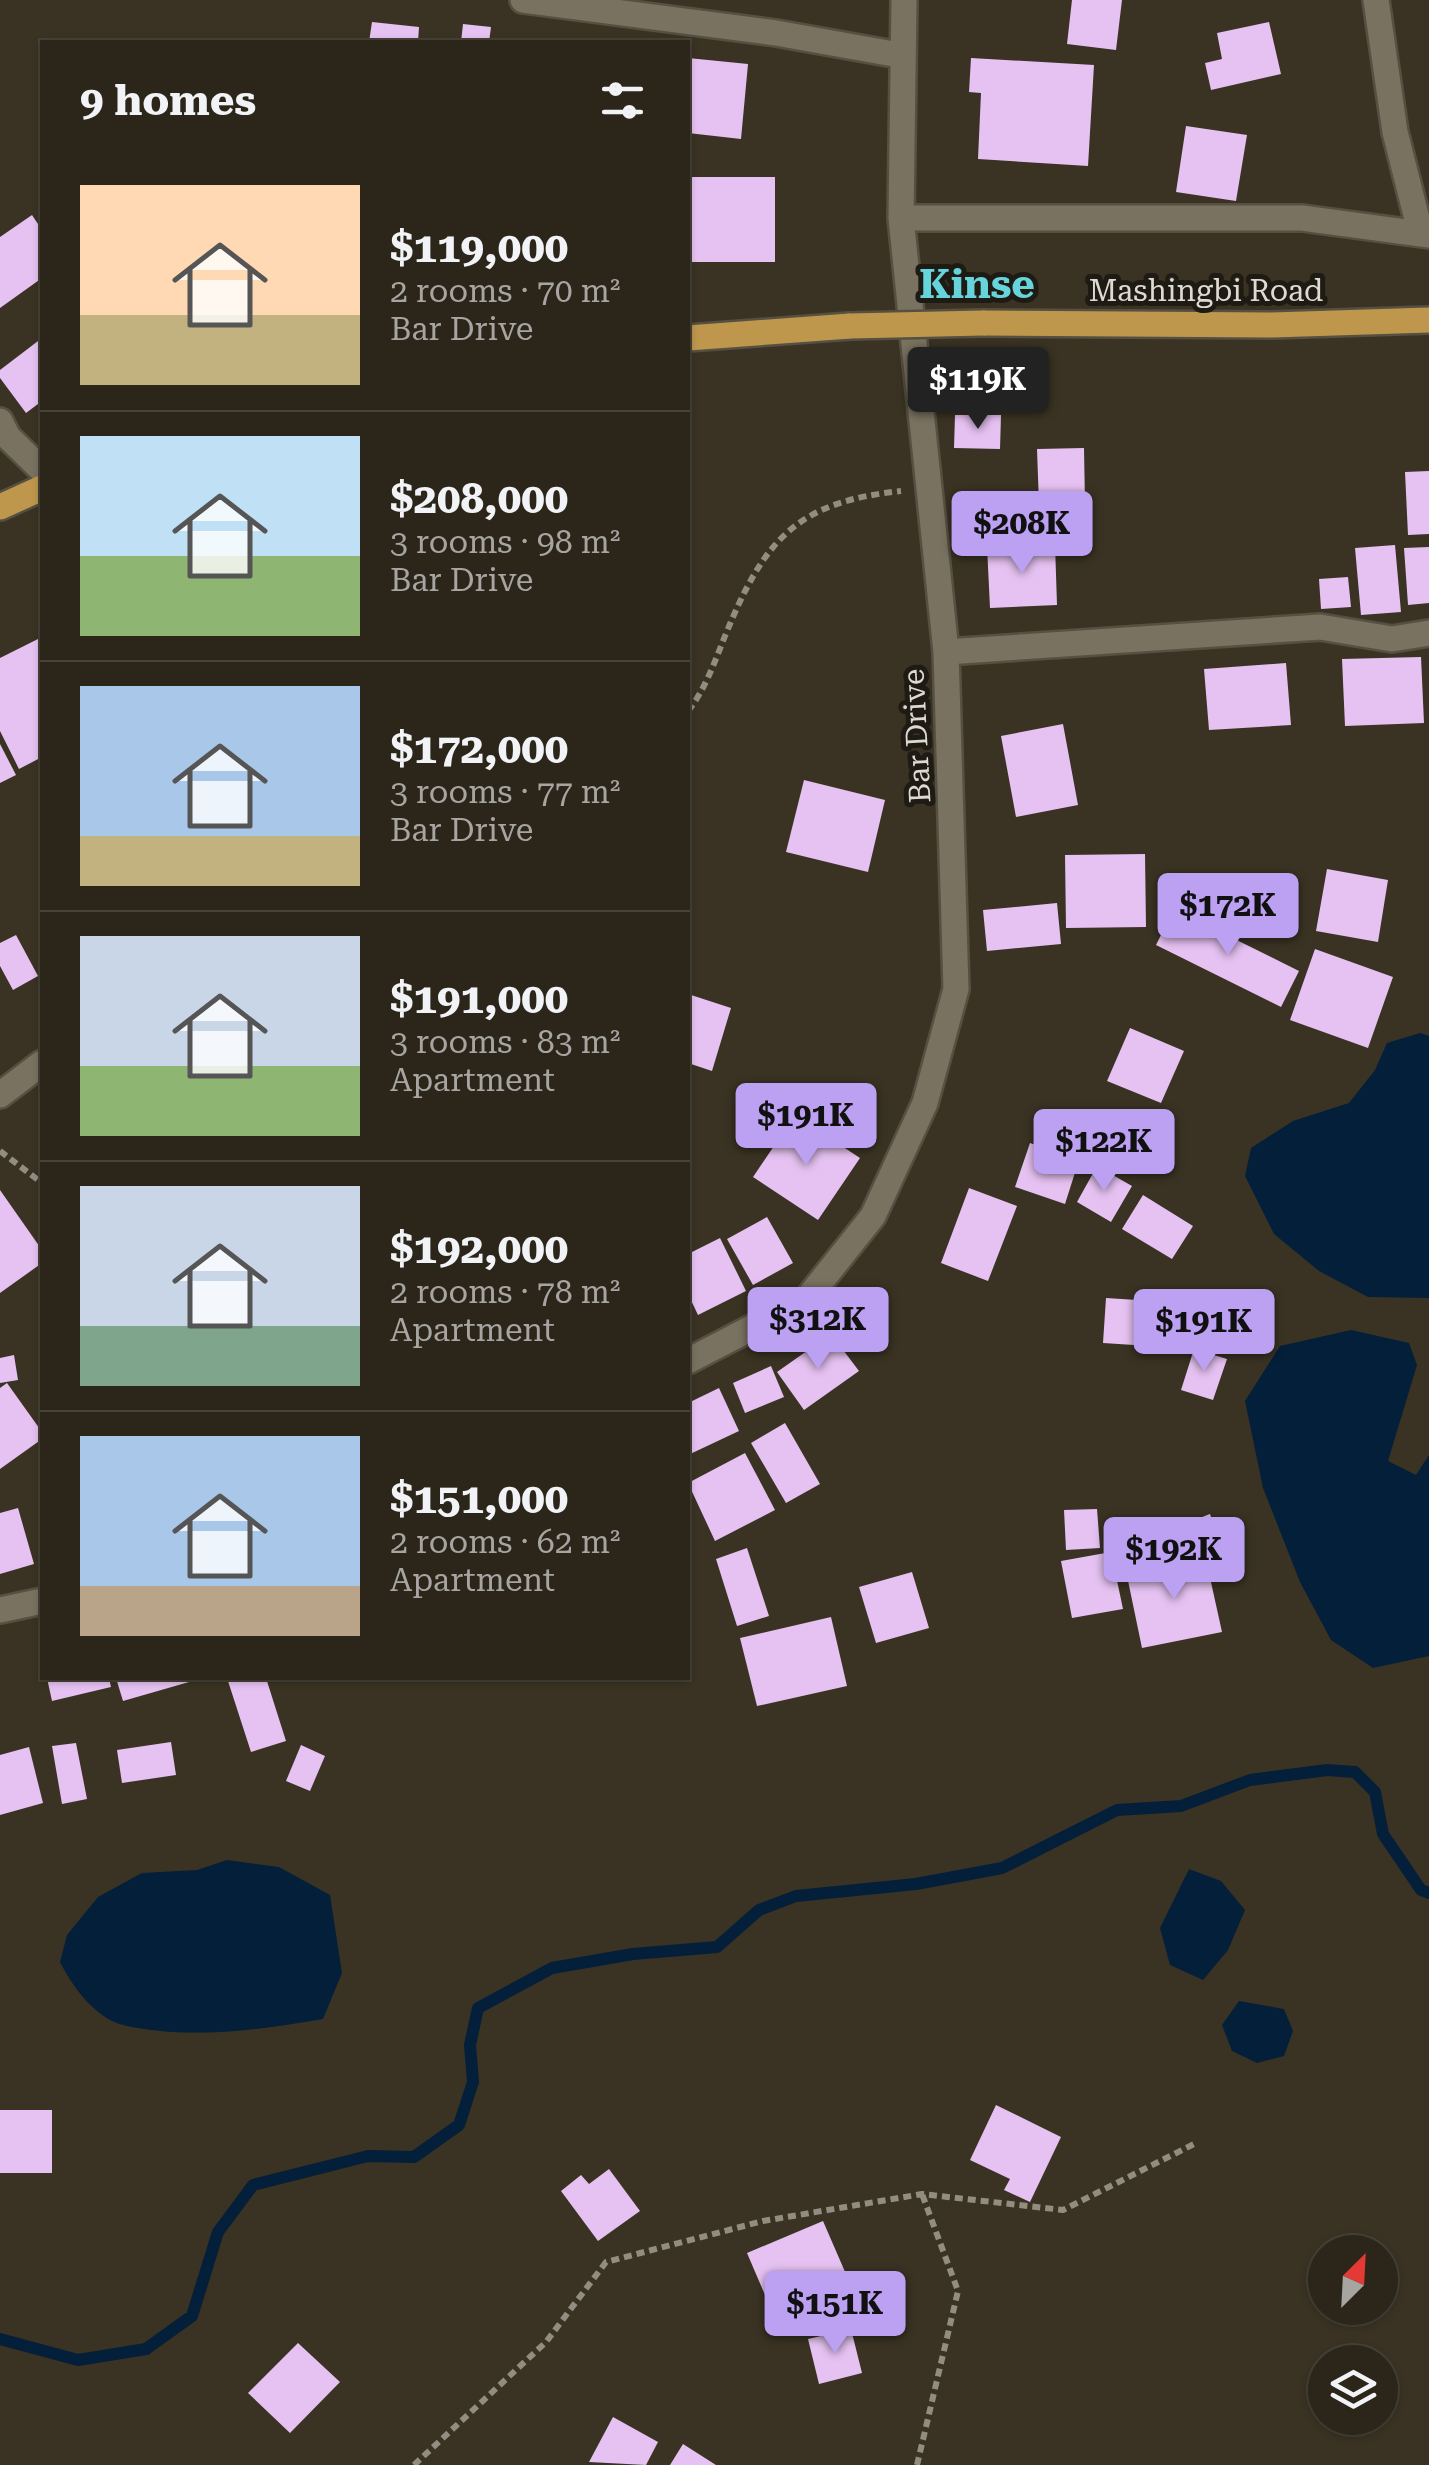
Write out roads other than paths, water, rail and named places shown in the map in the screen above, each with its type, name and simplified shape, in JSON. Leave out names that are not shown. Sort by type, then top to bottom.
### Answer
[{"type":"main road","name":"Mashingbi Road","points":[[690,338],[850,326],[1272,325],[1429,320]]},
{"type":"main road","points":[[0,507],[40,489]]},
{"type":"street","points":[[524,0],[738,28],[900,55]]},
{"type":"street","name":"Bar Drive","points":[[690,1361],[806,1298],[874,1216],[925,1104],[956,989],[946,652],[900,218],[904,0]]},
{"type":"street","points":[[900,218],[1302,218],[1425,233],[1394,132],[1376,0]]},
{"type":"street","points":[[0,421],[8,437],[40,468]]},
{"type":"street","points":[[946,652],[1320,627],[1392,639],[1429,633]]},
{"type":"street","points":[[0,1095],[40,1065]]},
{"type":"street","points":[[0,1610],[40,1601]]},
{"type":"water","points":[[1420,1033],[1429,1036],[1429,1298],[1368,1297],[1319,1271],[1274,1234],[1245,1176],[1251,1148],[1293,1121],[1349,1103],[1375,1070],[1387,1043]]},
{"type":"water","points":[[1351,1330],[1409,1343],[1417,1365],[1388,1461],[1416,1475],[1429,1455],[1429,1656],[1373,1668],[1331,1640],[1300,1582],[1263,1488],[1245,1401],[1280,1346]]},
{"type":"water","points":[[227,1860],[279,1867],[330,1895],[342,1973],[323,2019],[198,2033],[147,2030],[103,2016],[78,1991],[60,1962],[67,1935],[98,1897],[142,1873],[197,1870]]},
{"type":"water","points":[[1189,1869],[1221,1881],[1245,1910],[1228,1950],[1203,1980],[1170,1965],[1160,1928]]},
{"type":"water","points":[[1239,2001],[1284,2009],[1293,2031],[1284,2056],[1257,2063],[1232,2051],[1222,2025]]},
{"type":"waterway","points":[[0,2339],[78,2360],[146,2349],[192,2316],[218,2232],[253,2185],[368,2156],[414,2157],[459,2125],[473,2082],[470,2045],[478,2008],[552,1968],[633,1954],[717,1947],[759,1910],[796,1896],[916,1884],[1002,1868],[1117,1810],[1181,1806],[1250,1780],[1327,1770],[1355,1772],[1375,1792],[1383,1834],[1421,1890],[1429,1893]]},
{"type":"district","name":"Kinse","points":[[977,284]]}]
